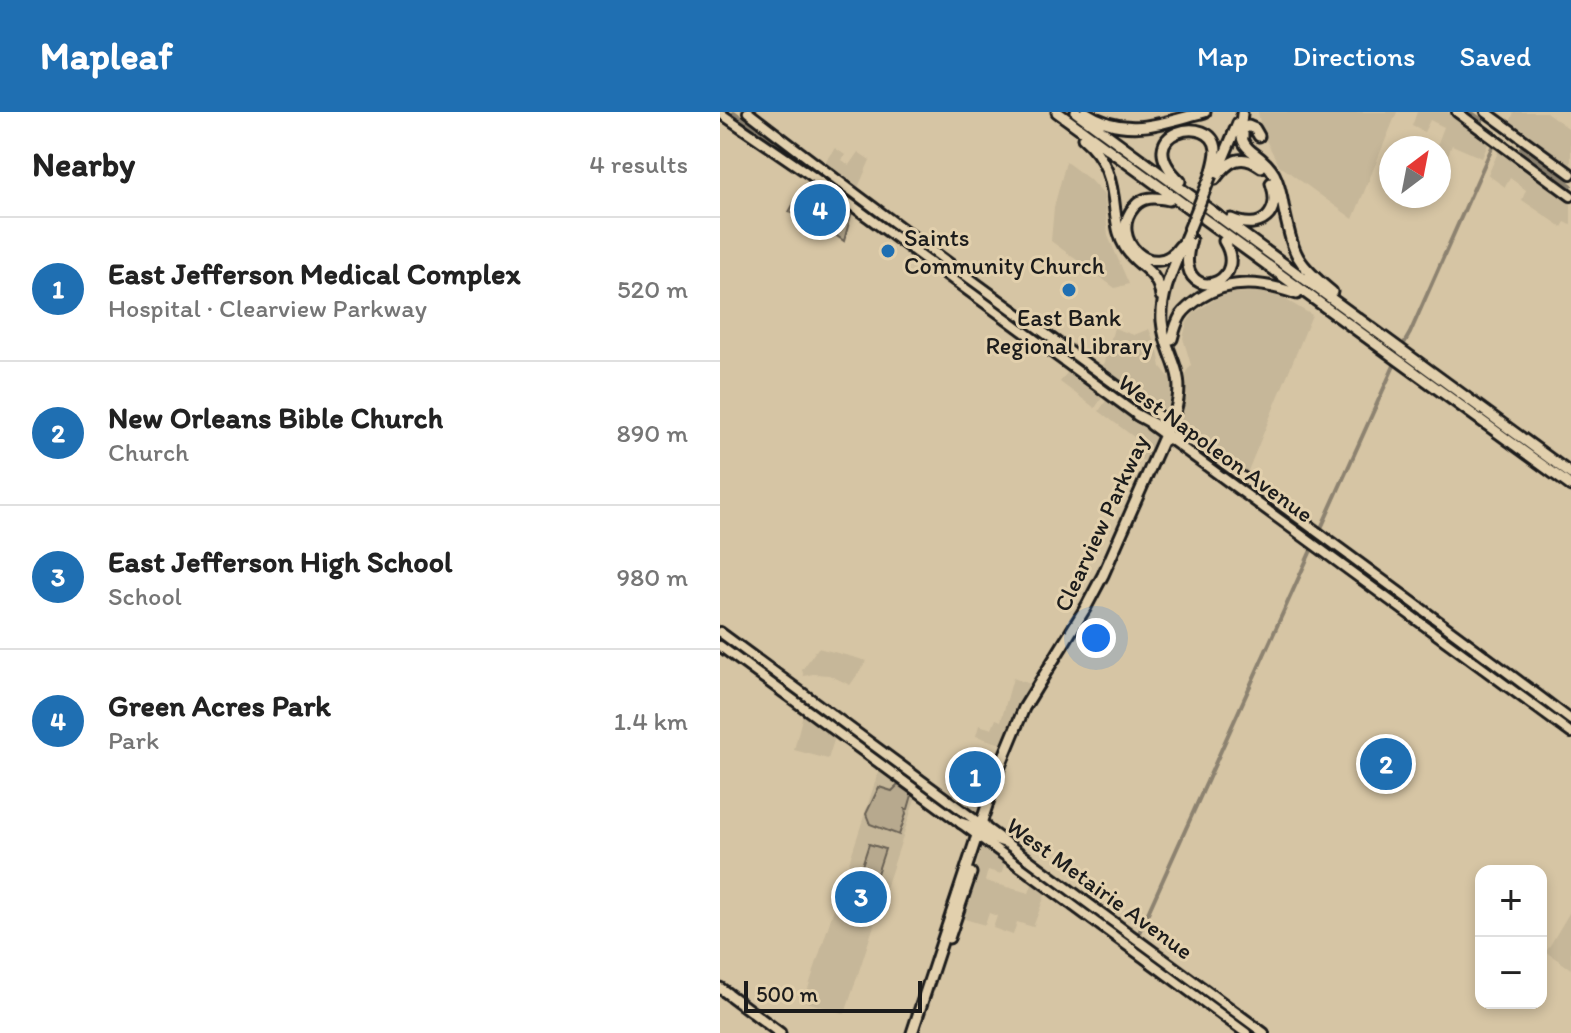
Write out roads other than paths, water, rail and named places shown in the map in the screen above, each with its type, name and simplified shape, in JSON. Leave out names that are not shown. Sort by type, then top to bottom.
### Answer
[{"type":"highway","points":[[1048,112],[1297,294],[1368,342],[1400,355],[1571,474]]},
{"type":"highway","points":[[1057,112],[1375,344]]},
{"type":"highway","points":[[1076,112],[1369,327],[1400,355],[1571,486]]},
{"type":"highway","points":[[1085,112],[1327,288]]},
{"type":"highway","points":[[1085,112],[1103,122],[1130,128],[1205,112]]},
{"type":"highway","points":[[1240,113],[1243,143],[1274,175],[1296,255],[1303,266],[1365,320],[1369,327]]},
{"type":"highway","name":"Clearview Parkway","points":[[1170,431],[1178,401],[1180,370],[1164,333],[1163,306],[1240,113]]},
{"type":"highway","points":[[1180,181],[1164,160],[1164,145],[1169,132],[1182,124],[1196,124],[1208,131],[1215,142],[1213,177]]},
{"type":"highway","points":[[1259,136],[1251,127],[1245,128],[1243,133],[1247,145],[1275,173],[1284,210]]},
{"type":"highway","points":[[1083,138],[1097,152],[1109,172],[1122,244],[1156,278],[1163,306]]},
{"type":"highway","points":[[1213,177],[1228,163],[1253,161],[1266,173],[1274,191],[1274,202],[1268,216],[1257,223],[1243,224],[1231,219]]},
{"type":"highway","points":[[1169,200],[1157,197],[1142,200],[1130,212],[1126,223],[1127,237],[1133,250],[1144,258],[1158,260],[1174,254],[1188,238]]},
{"type":"highway","points":[[1188,238],[1187,265],[1195,279],[1212,284],[1225,277],[1230,268],[1231,256],[1224,241]]},
{"type":"highway","name":"Clearview Parkway","points":[[915,1033],[1014,727],[1095,604],[1185,397],[1185,383],[1172,339],[1169,311],[1172,280]]},
{"type":"highway","points":[[1172,339],[1184,312],[1203,296],[1224,286],[1257,283],[1297,294]]},
{"type":"highway","points":[[1137,415],[1195,443]]},
{"type":"highway","name":"Clearview Parkway","points":[[981,832],[1028,711],[1117,552]]},
{"type":"highway","points":[[992,789],[993,804]]},
{"type":"highway","points":[[957,820],[1011,852]]},
{"type":"highway","name":"Clearview Parkway","points":[[915,1033],[962,891]]},
{"type":"highway","points":[[720,991],[773,1033]]},
{"type":"highway","points":[[720,991],[780,1033]]},
{"type":"main road","name":"West Napoleon Avenue","points":[[748,112],[1133,398],[1170,431],[1186,451],[1220,477],[1464,656],[1571,720]]},
{"type":"main road","points":[[1486,112],[1571,174]]},
{"type":"main road","name":"West Napoleon Avenue","points":[[720,113],[801,168],[1137,415]]},
{"type":"main road","points":[[1461,114],[1571,196]]},
{"type":"main road","points":[[782,156],[793,154],[791,146]]},
{"type":"main road","points":[[801,168],[797,159],[804,156]]},
{"type":"main road","points":[[897,239],[907,240],[907,232]]},
{"type":"main road","points":[[915,252],[913,243],[921,243]]},
{"type":"main road","points":[[1112,397],[1120,396],[1120,388]]},
{"type":"main road","points":[[1125,406],[1125,398],[1133,398]]},
{"type":"main road","name":"West Napoleon Avenue","points":[[1195,443],[1471,646],[1571,733]]},
{"type":"main road","points":[[1186,451],[1186,445],[1195,443]]},
{"type":"main road","points":[[1203,464],[1213,464],[1212,456]]},
{"type":"main road","points":[[1220,477],[1218,468],[1227,467]]},
{"type":"main road","points":[[1386,598],[1395,596],[1392,587]]},
{"type":"main road","points":[[1405,612],[1405,603],[1412,602]]},
{"type":"main road","points":[[1438,636],[1447,635],[1446,627]]},
{"type":"main road","name":"West Metairie Avenue","points":[[720,632],[959,808],[981,832]]},
{"type":"main road","points":[[729,652],[734,654],[738,651],[735,643]]},
{"type":"main road","points":[[720,646],[957,820]]},
{"type":"main road","points":[[1464,656],[1462,646],[1471,646]]},
{"type":"main road","points":[[752,669],[751,661],[761,662]]},
{"type":"main road","points":[[939,807],[947,805],[945,798]]},
{"type":"main road","points":[[957,820],[952,810],[959,808]]},
{"type":"main road","name":"West Metairie Avenue","points":[[1011,852],[1019,866],[1122,942],[1198,991]]},
{"type":"main road","name":"West Metairie Avenue","points":[[1011,852],[1135,938],[1244,1032]]},
{"type":"main road","points":[[1105,929],[1115,929],[1110,920]]},
{"type":"main road","points":[[1122,942],[1120,933],[1135,938]]},
{"type":"main road","name":"West Metairie Avenue","points":[[1212,1002],[1264,1033]]},
{"type":"main road","points":[[1244,1032],[1251,1031],[1251,1023]]},
{"type":"waterway","points":[[734,112],[784,149]]},
{"type":"waterway","points":[[1471,112],[1482,120]]},
{"type":"waterway","points":[[1402,347],[1493,145]]},
{"type":"waterway","points":[[1521,148],[1571,185]]},
{"type":"waterway","points":[[807,166],[842,192]]},
{"type":"waterway","points":[[876,216],[898,233]]},
{"type":"waterway","points":[[922,250],[1114,391]]},
{"type":"waterway","points":[[1134,944],[1397,359]]},
{"type":"waterway","points":[[1227,474],[1312,536],[1317,536]]},
{"type":"waterway","points":[[720,639],[736,650]]},
{"type":"waterway","points":[[753,663],[938,801]]},
{"type":"waterway","points":[[1024,863],[1107,925]]},
{"type":"waterway","points":[[1127,939],[1199,991]]},
{"type":"waterway","points":[[1215,1003],[1249,1028]]},
{"type":"place","name":"Green Acres Park","points":[[820,210]]},
{"type":"place","name":"Saints Community Church","points":[[888,251]]},
{"type":"place","name":"East Bank Regional Library","points":[[1069,290]]},
{"type":"place","name":"New Orleans Bible Church","points":[[1386,764]]},
{"type":"place","name":"East Jefferson Medical Complex","points":[[975,777]]},
{"type":"place","name":"East Jefferson High School","points":[[861,897]]}]
